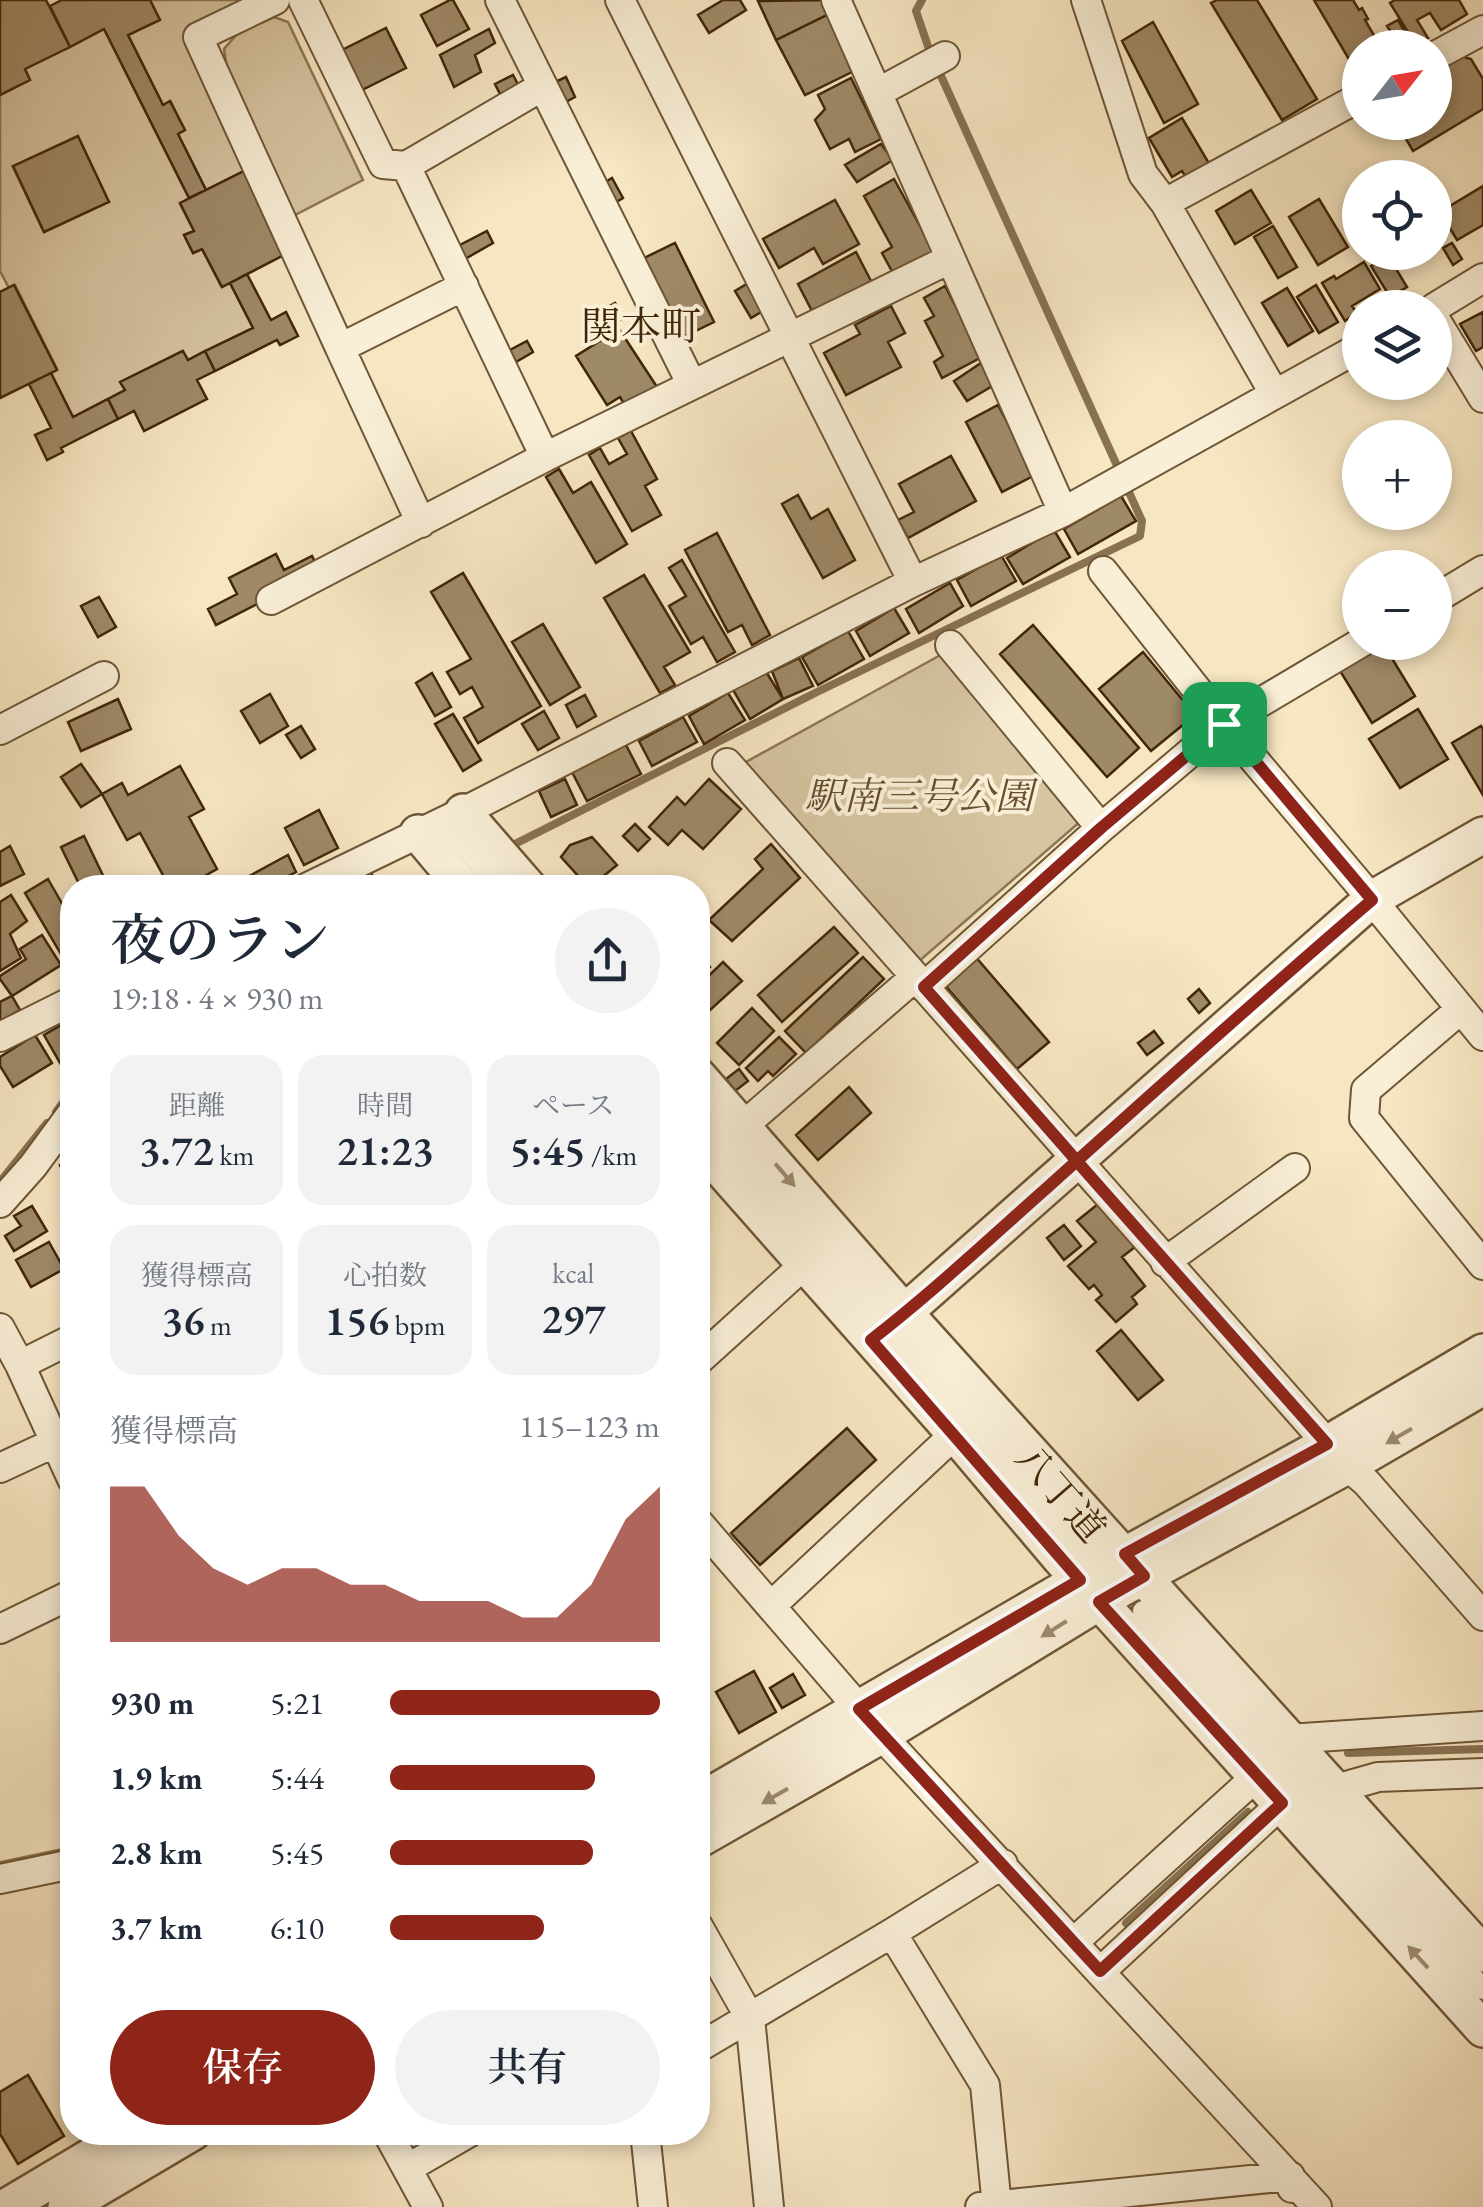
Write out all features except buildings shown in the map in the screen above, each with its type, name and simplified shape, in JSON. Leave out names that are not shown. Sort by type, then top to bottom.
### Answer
[{"type":"street","points":[[275,0],[198,37],[421,523]]},
{"type":"street","points":[[303,0],[382,164],[406,166],[543,86]]},
{"type":"street","points":[[500,0],[692,384]]},
{"type":"street","points":[[620,0],[913,582]]},
{"type":"street","points":[[836,0],[1063,512]]},
{"type":"street","points":[[1086,0],[1143,174],[1165,203],[1274,394]]},
{"type":"street","points":[[1452,47],[1483,30]]},
{"type":"street","points":[[877,94],[945,56]]},
{"type":"street","points":[[1165,203],[1342,106]]},
{"type":"street","points":[[406,166],[545,458]]},
{"type":"street","points":[[271,600],[692,384],[950,259]]},
{"type":"street","points":[[1452,297],[1483,278]]},
{"type":"street","points":[[340,348],[464,286]]},
{"type":"street","points":[[1452,346],[1483,398]]},
{"type":"street","points":[[333,875],[913,582],[1063,512],[1342,357]]},
{"type":"street","points":[[1452,589],[1483,570]]},
{"type":"street","points":[[1103,571],[1224,724],[1483,1036]]},
{"type":"street","points":[[950,645],[1101,828]]},
{"type":"street","points":[[743,1126],[1224,724],[1342,654]]},
{"type":"street","points":[[0,730],[104,676]]},
{"type":"street","points":[[727,763],[1165,1262],[1483,1616]]},
{"type":"street","points":[[441,822],[459,875]]},
{"type":"street","points":[[441,822],[488,875]]},
{"type":"street","points":[[441,822],[512,875]]},
{"type":"street","points":[[871,1340],[1372,900],[1483,834]]},
{"type":"street","points":[[0,1036],[60,1007]]},
{"type":"street","points":[[1461,1009],[1366,1090],[1364,1118],[1483,1266]]},
{"type":"street","name":"八丁道","points":[[710,1089],[1138,1580],[1336,1789],[1483,1954]]},
{"type":"street","points":[[710,1128],[1090,1578]]},
{"type":"street","points":[[0,1203],[60,1130]]},
{"type":"street","name":"八丁道","points":[[710,1160],[1090,1578],[1258,1776],[1483,2030]]},
{"type":"street","points":[[1165,1262],[1295,1168]]},
{"type":"street","points":[[710,1350],[804,1264]]},
{"type":"street","points":[[0,1328],[60,1452]]},
{"type":"street","points":[[20,1364],[60,1344]]},
{"type":"street","points":[[710,1832],[1090,1578],[1138,1580],[1337,1455],[1483,1352]]},
{"type":"street","points":[[1337,1455],[1483,1387]]},
{"type":"street","points":[[771,1606],[955,1434]]},
{"type":"street","points":[[0,1468],[56,1442]]},
{"type":"street","points":[[710,1546],[771,1606],[871,1722],[1318,2207]]},
{"type":"street","points":[[1138,1580],[1483,1989]]},
{"type":"street","points":[[0,1629],[60,1600]]},
{"type":"street","points":[[710,1796],[871,1722]]},
{"type":"street","points":[[1288,1740],[1483,1726]]},
{"type":"street","points":[[1336,1789],[1378,1777],[1483,1773]]},
{"type":"street","points":[[1074,1942],[1258,1776]]},
{"type":"street","points":[[1100,1971],[1282,1803]]},
{"type":"street","points":[[710,2041],[1003,1864]]},
{"type":"street","points":[[0,1879],[60,1866]]},
{"type":"street","points":[[892,1933],[985,2085],[991,2206],[1290,2176]]},
{"type":"street","points":[[710,1947],[750,2018],[768,2207]]},
{"type":"street","points":[[6,2207],[110,2145]]},
{"type":"street","points":[[66,2207],[171,2145]]},
{"type":"street","points":[[395,2145],[428,2207]]},
{"type":"street","points":[[408,2168],[448,2145]]},
{"type":"street","points":[[646,2145],[653,2207]]},
{"type":"street","points":[[1290,2176],[1294,2207]]},
{"type":"green space","points":[[150,0],[254,0],[186,32],[244,171],[206,190],[178,134],[184,130],[171,102],[163,105],[128,35],[159,20]]},
{"type":"green space","points":[[274,17],[288,22],[363,180],[289,218],[228,76],[224,49],[238,33]]},
{"type":"green space","points":[[104,29],[189,198],[180,204],[194,231],[184,235],[193,253],[202,249],[221,286],[230,283],[253,328],[188,360],[182,351],[121,382],[125,390],[73,417],[51,373],[57,369],[15,285],[9,288],[0,271],[0,95],[30,80],[25,69]],"holes":[[[13,167],[108,202],[44,232]]]},
{"type":"green space","name":"駅南三号公園","points":[[946,652],[1082,820],[918,962],[744,763]]},
{"type":"waterway","points":[[922,0],[916,11],[931,55]]},
{"type":"waterway","points":[[509,847],[1140,536],[1142,521],[937,67]]},
{"type":"waterway","points":[[56,1112],[60,1106]]},
{"type":"waterway","points":[[0,1182],[47,1123]]},
{"type":"waterway","points":[[1348,1753],[1483,1749]]},
{"type":"waterway","points":[[1126,1923],[1248,1812]]},
{"type":"waterway","points":[[0,1865],[60,1852]]},
{"type":"district","name":"関本町","points":[[641,326]]},
{"type":"route","points":[[1224,724],[924,987],[1077,1161],[1165,1262],[1327,1444],[1125,1554],[1144,1576],[1099,1602],[1282,1803],[1100,1971],[859,1709],[1080,1580],[871,1340],[922,1298],[1077,1161],[1303,959],[1372,900],[1224,724]]}]
